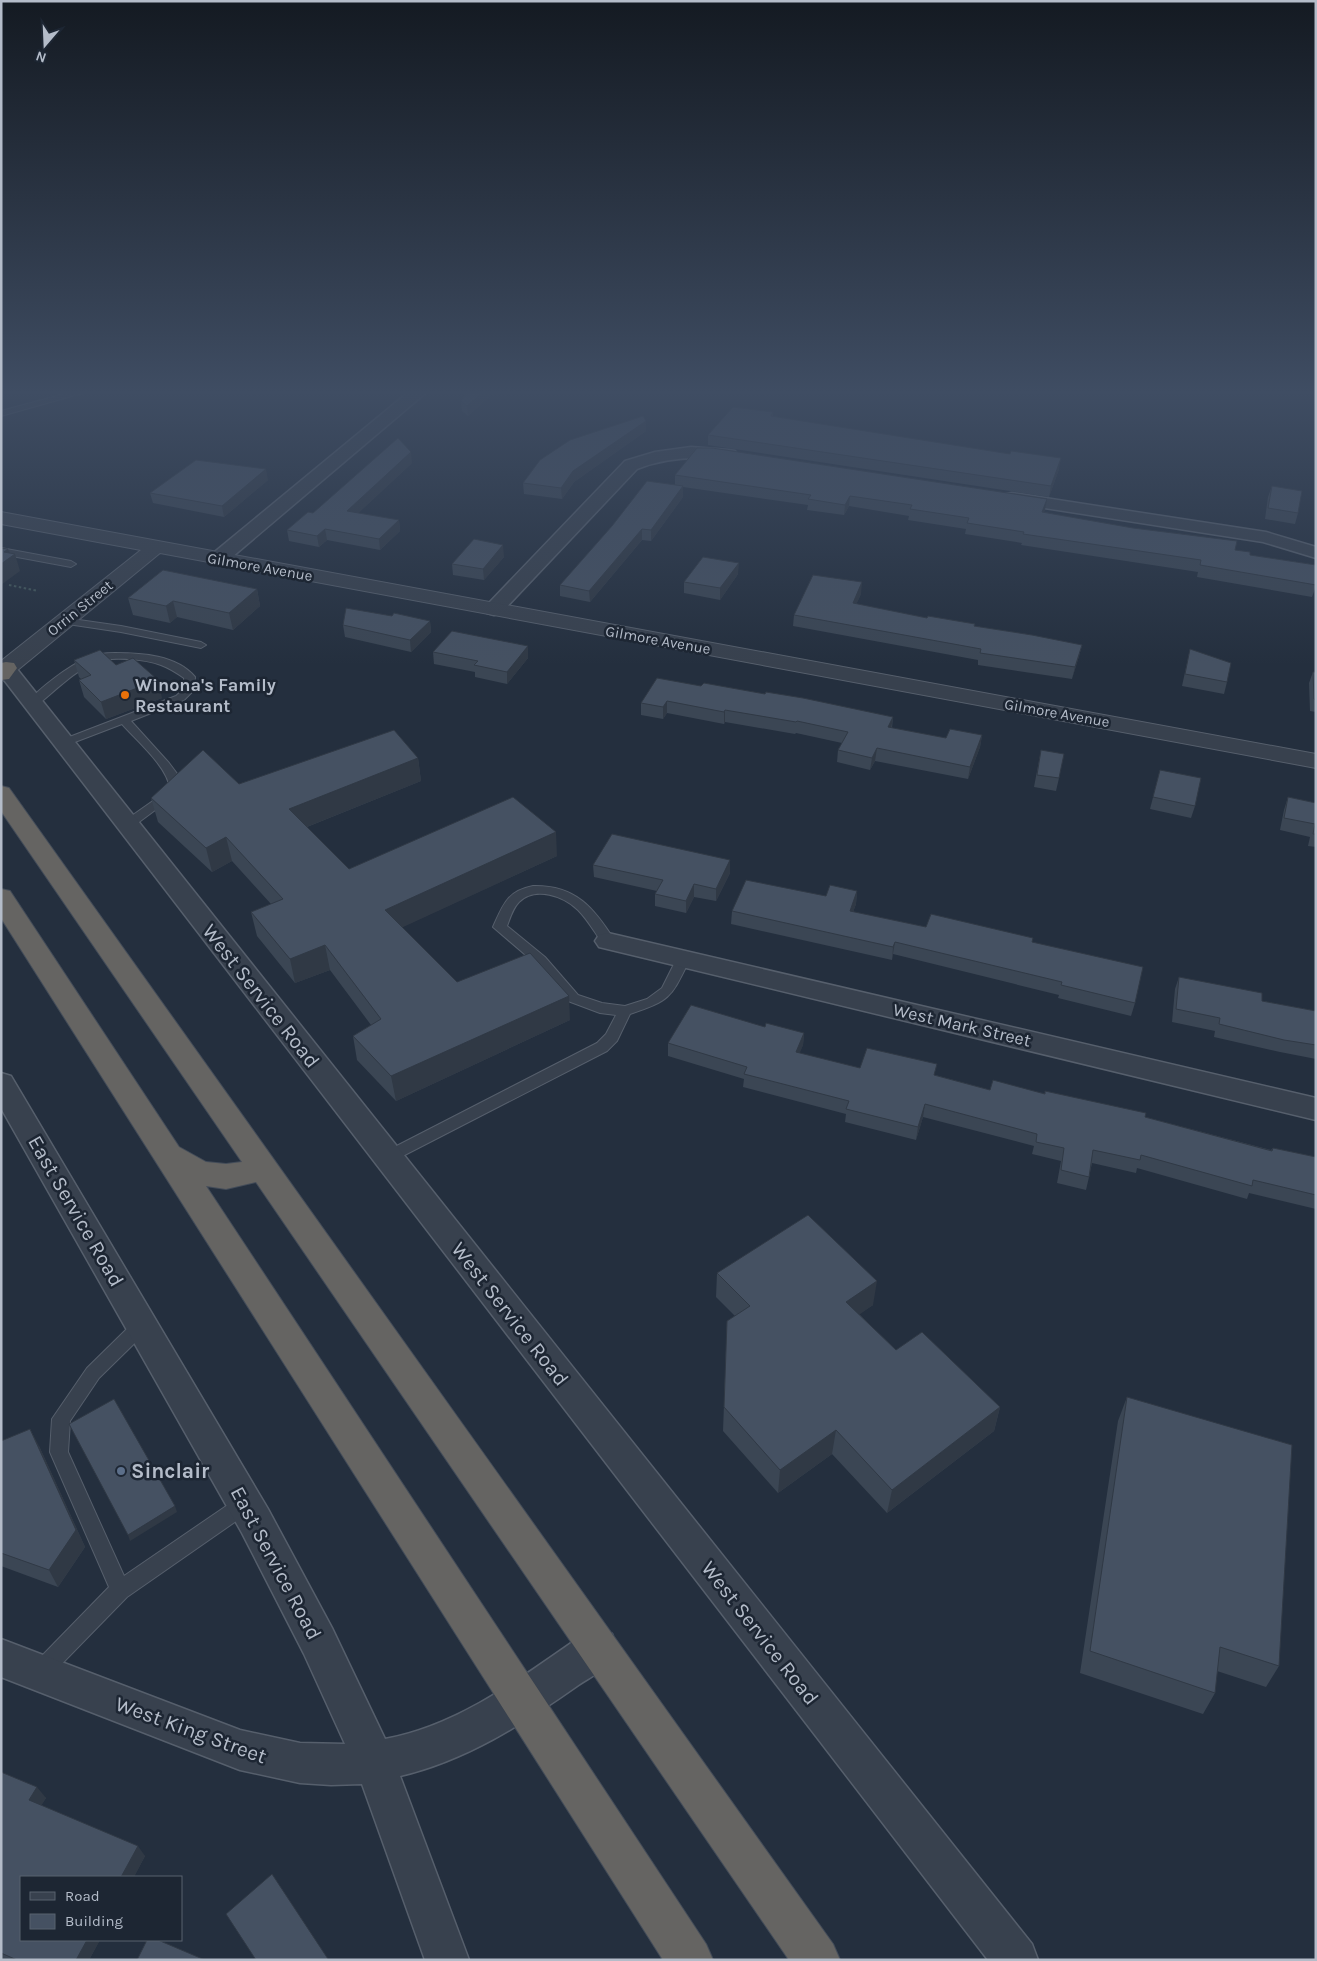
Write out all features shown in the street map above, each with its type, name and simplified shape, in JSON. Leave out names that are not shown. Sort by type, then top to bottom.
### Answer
[{"type":"highway","points":[[1,793],[817,1960]]},
{"type":"highway","points":[[1,897],[690,1960]]},
{"type":"highway","points":[[164,1150],[179,1164],[204,1175],[233,1177],[248,1174],[262,1167]]},
{"type":"street","points":[[218,559],[311,482]]},
{"type":"street","points":[[494,609],[615,482]]},
{"type":"street","points":[[994,496],[1266,537],[1316,553]]},
{"type":"street","name":"Gilmore Avenue","points":[[1,518],[155,548],[1316,760]]},
{"type":"street","name":"Orrin Street","points":[[3,671],[155,548]]},
{"type":"street","name":"West Service Road","points":[[3,671],[63,743],[1016,1960]]},
{"type":"street","name":"West Mark Street","points":[[608,941],[1316,1109]]},
{"type":"street","name":"East Service Road","points":[[1,1083],[245,1504],[318,1641],[374,1763],[447,1960]]},
{"type":"street","name":"West King Street","points":[[1,1658],[230,1748],[292,1764],[330,1766],[374,1763],[420,1752],[440,1744],[476,1727],[522,1700],[598,1648]]},
{"type":"lane","points":[[1,551],[71,564]]},
{"type":"lane","points":[[65,621],[121,629],[201,645]]},
{"type":"lane","points":[[32,704],[93,658],[121,657],[159,661],[177,669],[190,678],[189,690],[180,698],[63,743]]},
{"type":"lane","points":[[123,719],[165,765],[175,779],[176,790],[126,825]]},
{"type":"lane","points":[[608,941],[581,904],[556,891],[536,889],[520,894],[507,909],[500,928],[540,960],[573,998],[600,1008],[625,1012],[652,1002],[667,991],[683,959]]},
{"type":"lane","points":[[388,1158],[602,1047],[612,1037],[625,1012]]},
{"type":"lane","points":[[120,1590],[59,1452],[61,1419],[93,1373],[142,1326]]},
{"type":"lane","points":[[39,1673],[120,1590],[245,1504]]},
{"type":"path","points":[[8,585],[38,591]]},
{"type":"building","points":[[166,482],[251,482],[222,506],[150,493]]},
{"type":"building","points":[[349,482],[379,482],[347,511],[399,520],[379,539],[325,529],[317,536],[287,530],[308,512],[313,513]]},
{"type":"building","points":[[524,482],[566,482],[561,488],[523,483]]},
{"type":"building","points":[[647,482],[683,486],[651,530],[642,529],[589,591],[560,585],[612,526]]},
{"type":"building","points":[[719,482],[932,482],[1047,499],[1042,512],[1133,528],[1237,541],[1235,550],[1250,552],[1250,555],[1316,565],[1316,585],[1200,565],[1201,560],[1023,534],[1024,532],[967,523],[969,518],[910,509],[912,505],[850,496],[845,505],[808,499],[811,495]]},
{"type":"building","points":[[1021,482],[1053,482],[1051,486]]},
{"type":"building","points":[[1272,486],[1302,491],[1298,513],[1268,508]]},
{"type":"building","points":[[474,539],[503,545],[483,569],[452,564]]},
{"type":"building","points":[[1,548],[8,549],[4,552],[15,554],[1,564]]},
{"type":"building","points":[[703,557],[739,563],[720,588],[684,582]]},
{"type":"building","points":[[163,570],[257,589],[229,613],[173,601],[166,606],[128,598]]},
{"type":"building","points":[[813,575],[862,582],[853,603],[1082,645],[1075,667],[980,653],[981,649],[794,615]]},
{"type":"building","points":[[346,608],[392,616],[394,613],[430,621],[410,640],[343,625]]},
{"type":"building","points":[[452,631],[528,646],[507,672],[474,665],[478,661],[433,652]]},
{"type":"building","points":[[1190,649],[1231,663],[1227,682],[1185,674]]},
{"type":"building","points":[[100,650],[116,665],[133,658],[158,680],[101,702],[79,680],[91,675],[74,660]]},
{"type":"building","points":[[1313,672],[1316,672],[1316,700],[1314,699]]},
{"type":"building","points":[[657,678],[701,686],[704,683],[765,694],[766,692],[803,698],[893,717],[888,727],[946,738],[950,729],[982,735],[970,767],[877,748],[872,758],[838,750],[848,732],[797,721],[725,710],[724,712],[667,701],[663,707],[641,703]]},
{"type":"building","points":[[394,730],[418,758],[289,809],[349,869],[513,797],[556,832],[385,910],[457,982],[530,953],[569,996],[391,1076],[353,1036],[381,1019],[325,945],[290,959],[251,912],[283,899],[226,837],[206,848],[151,798],[203,750],[239,784]]},
{"type":"building","points":[[1041,750],[1064,754],[1059,778],[1037,775]]},
{"type":"building","points":[[1160,770],[1201,778],[1195,806],[1153,797]]},
{"type":"building","points":[[1288,797],[1316,803],[1316,834],[1313,834],[1315,824],[1284,818]]},
{"type":"building","points":[[612,834],[730,860],[716,889],[694,884],[686,901],[655,894],[663,880],[593,865]]},
{"type":"building","points":[[746,880],[826,896],[830,885],[857,891],[850,911],[926,927],[931,914],[1033,938],[1032,942],[1143,967],[1135,1003],[1061,985],[1062,982],[895,942],[893,947],[732,911]]},
{"type":"building","points":[[1179,977],[1262,993],[1262,1001],[1316,1011],[1316,1045],[1284,1040],[1219,1024],[1220,1018],[1176,1009]]},
{"type":"building","points":[[691,1005],[765,1027],[766,1023],[804,1033],[796,1052],[860,1068],[867,1048],[937,1064],[934,1075],[990,1090],[993,1080],[1045,1094],[1045,1091],[1146,1113],[1145,1117],[1272,1151],[1273,1148],[1316,1157],[1316,1195],[1253,1180],[1252,1186],[1141,1155],[1140,1160],[1093,1150],[1089,1177],[1061,1170],[1064,1148],[1036,1142],[1037,1134],[925,1104],[918,1127],[846,1109],[849,1101],[744,1074],[747,1067],[668,1043]]},
{"type":"building","points":[[808,1215],[877,1281],[846,1302],[896,1350],[922,1332],[1000,1407],[892,1490],[836,1430],[780,1470],[724,1407],[727,1321],[750,1306],[717,1273]]},
{"type":"building","points":[[1127,1397],[1292,1445],[1279,1666],[1220,1647],[1215,1693],[1090,1651]]},
{"type":"building","points":[[114,1399],[175,1506],[128,1535],[69,1424]]},
{"type":"building","points":[[30,1429],[76,1530],[49,1570],[1,1553],[1,1441]]},
{"type":"building","points":[[1,1772],[37,1787],[29,1800],[138,1846],[122,1876],[20,1876],[20,1941],[86,1941],[76,1960],[17,1960],[1,1953]]},
{"type":"building","points":[[272,1874],[327,1960],[256,1960],[226,1914]]},
{"type":"building","points":[[146,1941],[160,1941],[205,1960],[137,1960]]},
{"type":"place","name":"Winona's Family Restaurant","points":[[125,695]]},
{"type":"place","name":"Sinclair","points":[[121,1471]]}]
